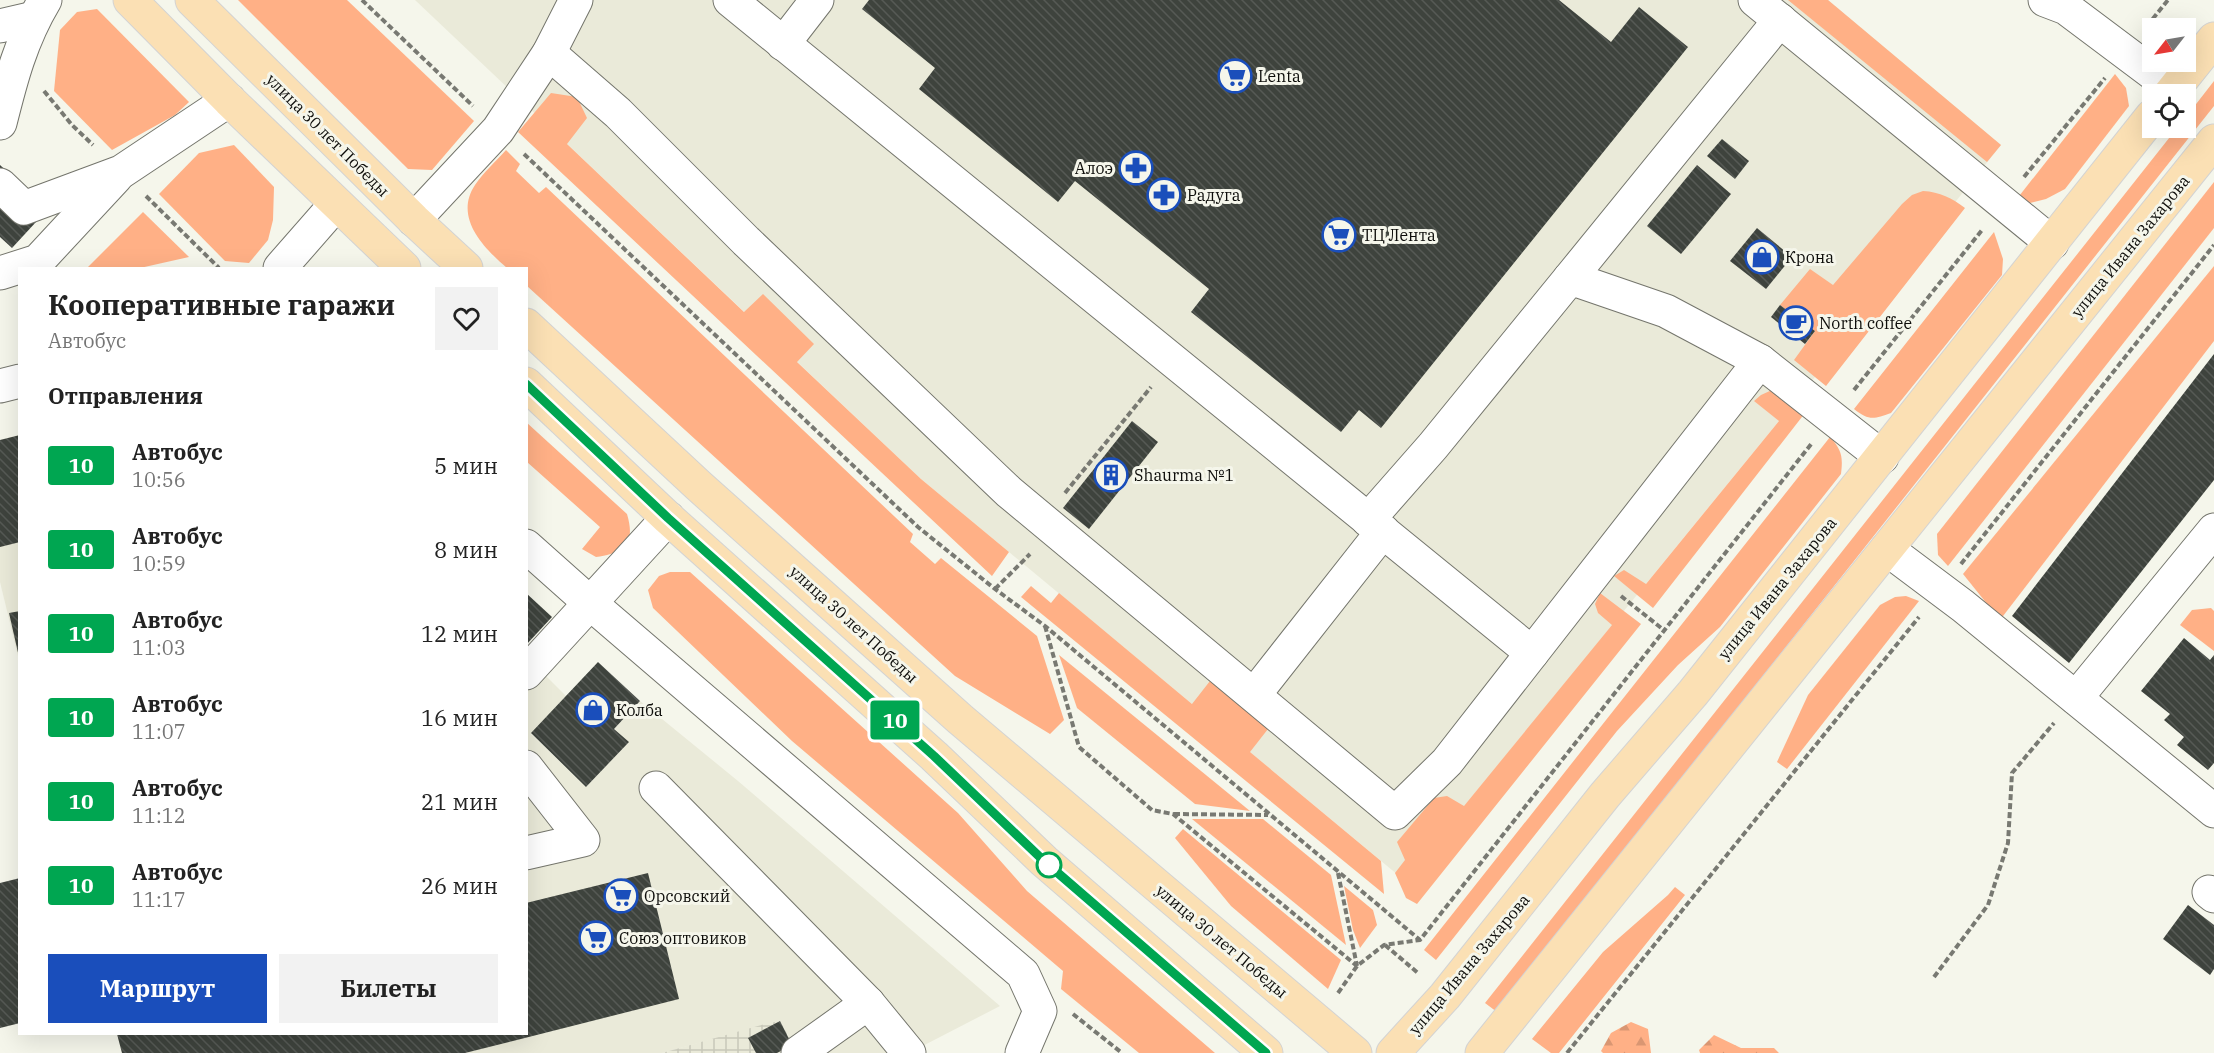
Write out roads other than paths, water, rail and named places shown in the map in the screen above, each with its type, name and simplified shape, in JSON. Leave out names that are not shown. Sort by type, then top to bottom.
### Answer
[{"type":"main road","points":[[130,0],[229,100],[403,267]]},
{"type":"main road","name":"улица 30 лет Победы","points":[[192,0],[414,220],[465,267]]},
{"type":"main road","points":[[2178,84],[2214,39]]},
{"type":"main road","name":"улица Ивана Захарова","points":[[1393,1053],[1445,996],[1605,795],[1693,693],[2142,129]]},
{"type":"main road","name":"улица Ивана Захарова","points":[[1482,1053],[2214,141]]},
{"type":"main road","name":"улица 30 лет Победы","points":[[528,327],[699,486],[960,719],[1354,1053]]},
{"type":"main road","points":[[528,386],[668,518],[934,756],[1044,861],[1266,1053]]},
{"type":"lane","points":[[414,220],[498,130],[549,53],[576,0]]},
{"type":"lane","points":[[730,0],[1532,653]]},
{"type":"lane","points":[[783,44],[817,0]]},
{"type":"lane","points":[[2061,3],[2126,52],[2163,84]]},
{"type":"lane","points":[[0,26],[40,9]]},
{"type":"lane","points":[[0,123],[17,57],[40,9]]},
{"type":"lane","points":[[1254,695],[1433,446],[1570,278],[1768,10],[2052,243]]},
{"type":"lane","points":[[549,53],[618,113],[762,256],[1001,485],[1395,813],[1448,762],[1760,361]]},
{"type":"lane","points":[[0,185],[24,208],[121,172],[229,100]]},
{"type":"lane","points":[[39,265],[121,172]]},
{"type":"lane","points":[[281,267],[336,204]]},
{"type":"lane","points":[[0,273],[18,269]]},
{"type":"lane","points":[[1570,278],[1666,311],[1760,361],[1882,458]]},
{"type":"lane","points":[[0,386],[18,382]]},
{"type":"lane","points":[[528,671],[668,518]]},
{"type":"lane","points":[[2076,698],[2209,547]]},
{"type":"lane","points":[[528,548],[1023,974],[1040,1011],[1022,1053]]},
{"type":"lane","points":[[1887,549],[2076,698],[2214,811]]},
{"type":"lane","points":[[528,853],[583,840],[529,774]]},
{"type":"lane","points":[[656,788],[868,1003],[909,1053]]},
{"type":"lane","points":[[798,1053],[868,1003]]},
{"type":"place","name":"Lenta","points":[[1235,76]]},
{"type":"place","name":"Алоэ","points":[[1136,168]]},
{"type":"place","name":"Радуга","points":[[1164,195]]},
{"type":"place","name":"ТЦ Лента","points":[[1339,235]]},
{"type":"place","name":"Крона","points":[[1762,257]]},
{"type":"place","name":"North coffee","points":[[1796,323]]},
{"type":"place","name":"Shaurma №1","points":[[1111,475]]},
{"type":"place","name":"Колба","points":[[593,710]]},
{"type":"place","name":"Орсовский","points":[[621,896]]},
{"type":"place","name":"Союз оптовиков","points":[[596,938]]}]
